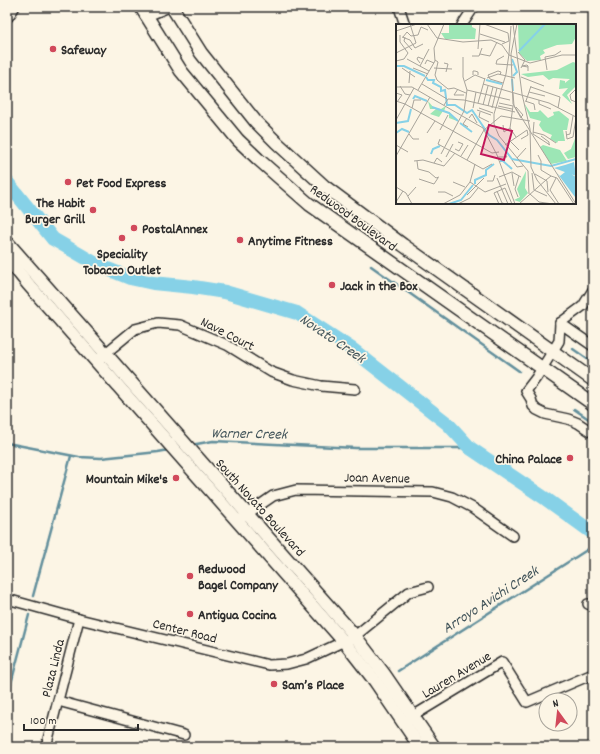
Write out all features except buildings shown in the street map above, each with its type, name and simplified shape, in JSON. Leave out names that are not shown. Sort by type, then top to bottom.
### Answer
[{"type":"main road","points":[[7,16],[13,7]]},
{"type":"main road","points":[[143,11],[165,7]]},
{"type":"main road","name":"Redwood Boulevard","points":[[172,7],[201,53],[256,122],[324,186],[403,246],[593,380]]},
{"type":"main road","name":"Redwood Boulevard","points":[[143,11],[181,71],[238,140],[309,204],[593,404]]},
{"type":"main road","name":"South Novato Boulevard","points":[[7,242],[190,450],[242,518]]},
{"type":"main road","name":"South Novato Boulevard","points":[[7,258],[28,284],[177,453],[242,518],[349,639],[375,681],[434,747]]},
{"type":"main road","name":"South Novato Boulevard","points":[[409,719],[420,747]]},
{"type":"street","points":[[399,7],[405,24]]},
{"type":"street","points":[[463,24],[474,7]]},
{"type":"street","points":[[593,290],[582,306],[560,323],[559,341],[526,391],[533,406],[537,410],[545,414],[568,419],[578,423],[593,433]]},
{"type":"street","name":"Nave Court","points":[[96,361],[135,329],[158,323],[180,325],[227,345],[271,372],[293,380],[320,386],[355,389]]},
{"type":"street","points":[[560,323],[593,346]]},
{"type":"street","name":"Joan Avenue","points":[[242,518],[273,496],[296,490],[433,492],[452,496],[473,508],[513,536]]},
{"type":"street","name":"Center Road","points":[[7,598],[79,619],[268,665],[287,664],[306,659],[349,639],[409,592],[428,588]]},
{"type":"street","name":"Plaza Linda","points":[[46,747],[79,619]]},
{"type":"street","name":"Lauren Avenue","points":[[409,719],[502,662],[527,702],[593,674]]},
{"type":"street","points":[[58,701],[184,735]]},
{"type":"waterway","name":"Novato Creek","points":[[7,182],[53,239],[98,265],[130,278],[153,283],[225,292],[297,313],[352,349],[448,424],[470,448],[546,499],[593,533]]},
{"type":"waterway","points":[[371,266],[519,371]]},
{"type":"waterway","points":[[573,349],[593,363]]},
{"type":"waterway","points":[[574,409],[593,422]]},
{"type":"waterway","name":"Warner Creek","points":[[191,445],[213,441],[356,448],[470,448]]},
{"type":"waterway","name":"Warner Creek","points":[[7,443],[79,457],[101,458],[169,450]]},
{"type":"waterway","points":[[33,596],[71,456]]},
{"type":"waterway","name":"Arroyo Avichi Creek","points":[[398,671],[593,546]]},
{"type":"waterway","points":[[7,699],[29,615]]},
{"type":"place","name":"Safeway","points":[[53,49]]},
{"type":"place","name":"Pet Food Express","points":[[68,182]]},
{"type":"place","name":"The Habit Burger Grill","points":[[93,210]]},
{"type":"place","name":"PostalAnnex","points":[[134,228]]},
{"type":"place","name":"Speciality Tobacco Outlet","points":[[122,238]]},
{"type":"place","name":"Anytime Fitness","points":[[240,240]]},
{"type":"place","name":"Jack in the Box","points":[[332,285]]},
{"type":"place","name":"China Palace","points":[[570,458]]},
{"type":"place","name":"Mountain Mike's","points":[[176,478]]},
{"type":"place","name":"Redwood Bagel Company","points":[[190,576]]},
{"type":"place","name":"Antigua Cocina","points":[[190,614]]},
{"type":"place","name":"Sam’s Place","points":[[274,684]]}]
